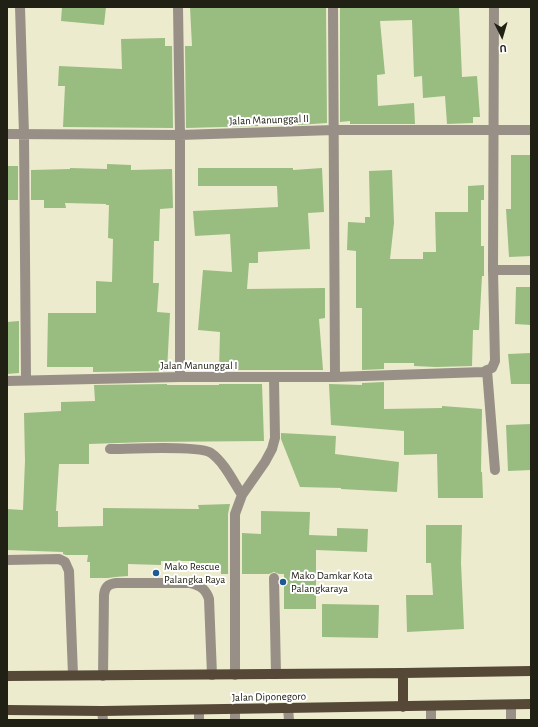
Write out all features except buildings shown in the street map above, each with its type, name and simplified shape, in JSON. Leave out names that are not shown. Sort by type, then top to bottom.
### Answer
[{"type":"main road","name":"Jalan Diponegoro","points":[[7,676],[403,674],[531,671]]},
{"type":"main road","points":[[403,674],[403,707]]},
{"type":"main road","name":"Jalan Diponegoro","points":[[7,710],[103,716],[199,715],[235,709],[531,704]]},
{"type":"street","points":[[20,7],[24,134],[26,380]]},
{"type":"street","points":[[178,7],[180,135],[180,377]]},
{"type":"street","points":[[333,7],[335,377]]},
{"type":"street","points":[[494,7],[493,130],[495,361],[492,368],[487,370],[495,470]]},
{"type":"street","name":"Jalan Manunggal II","points":[[7,134],[180,135],[334,130],[531,130]]},
{"type":"street","points":[[494,270],[531,270]]},
{"type":"street","name":"Jalan Manunggal I","points":[[7,381],[180,377],[335,377],[483,372],[487,370]]},
{"type":"street","points":[[235,675],[234,514],[242,495],[265,462],[272,449],[275,438],[274,378]]},
{"type":"street","points":[[110,449],[193,449],[209,452],[223,466],[242,495]]},
{"type":"street","points":[[7,560],[59,559],[66,562],[69,571],[73,675]]},
{"type":"street","points":[[274,578],[276,674]]},
{"type":"street","points":[[103,676],[104,590],[109,584],[116,583],[190,583],[198,585],[206,591],[209,599],[212,675]]},
{"type":"street","points":[[511,705],[511,720]]},
{"type":"street","points":[[430,706],[431,720]]},
{"type":"street","points":[[288,708],[289,720]]},
{"type":"street","points":[[235,709],[235,720]]},
{"type":"place","name":"Mako Rescue Palangka Raya","points":[[156,573]]},
{"type":"place","name":"Mako Damkar Kota Palangkaraya","points":[[283,582]]}]
